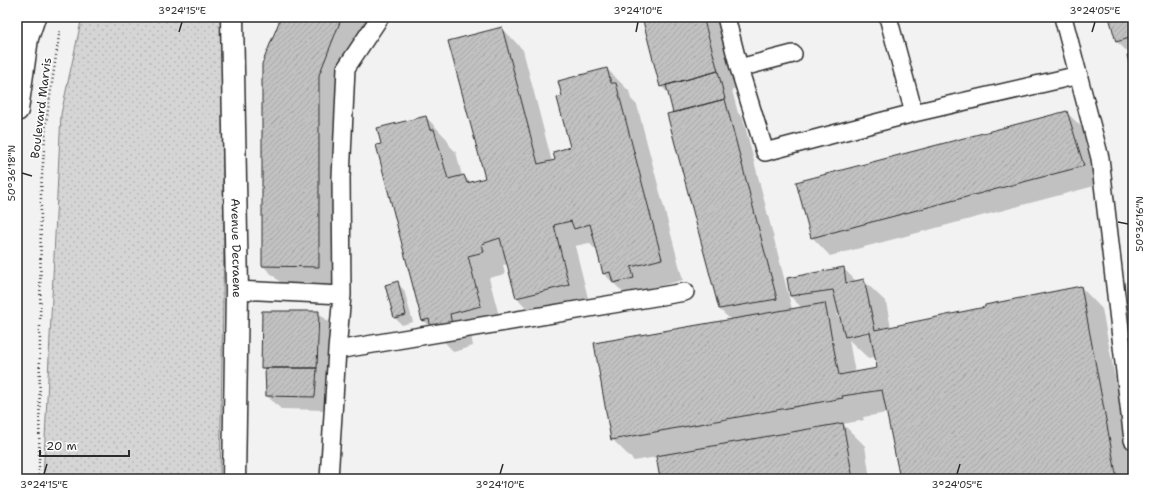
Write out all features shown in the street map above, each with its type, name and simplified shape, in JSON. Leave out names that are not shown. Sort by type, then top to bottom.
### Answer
[{"type":"street","points":[[17,110],[27,38],[34,17]]},
{"type":"street","name":"Avenue Decraene","points":[[232,17],[237,290],[234,479]]},
{"type":"lane","points":[[329,479],[342,295],[341,178],[346,68],[380,17]]},
{"type":"lane","points":[[726,17],[739,68],[765,152],[914,113],[1079,75]]},
{"type":"lane","points":[[888,17],[914,113]]},
{"type":"lane","points":[[1063,17],[1100,158],[1133,440]]},
{"type":"lane","points":[[739,68],[793,54]]},
{"type":"lane","points":[[237,290],[342,295]]},
{"type":"lane","points":[[337,350],[685,292]]},
{"type":"path","name":"Boulevard Marvis","points":[[39,479],[40,190],[46,123],[60,25]]},
{"type":"shaded area","points":[[82,17],[221,17],[224,239],[220,479],[43,479],[61,114]]},
{"type":"building","points":[[281,17],[342,17],[319,75],[319,267],[262,266],[262,64]]},
{"type":"building","points":[[642,17],[703,17],[718,71],[660,87]]},
{"type":"building","points":[[1109,17],[1133,17],[1133,37],[1116,42]]},
{"type":"building","points":[[502,27],[538,164],[555,160],[553,152],[570,147],[557,98],[562,96],[558,81],[607,68],[611,83],[616,83],[662,259],[631,267],[634,278],[613,283],[610,272],[603,274],[590,224],[574,229],[571,221],[554,225],[569,285],[516,298],[500,238],[482,244],[484,252],[468,256],[481,306],[450,314],[452,325],[432,331],[429,319],[422,321],[376,145],[381,144],[377,128],[426,116],[430,130],[434,129],[448,179],[464,175],[467,183],[485,178],[448,41]]},
{"type":"building","points":[[1133,54],[1133,78],[1127,55]]},
{"type":"building","points":[[718,71],[725,99],[673,113],[666,85]]},
{"type":"building","points":[[725,99],[777,299],[719,309],[667,114]]},
{"type":"building","points":[[1067,111],[1084,166],[811,238],[796,182]]},
{"type":"building","points":[[844,267],[846,283],[864,279],[875,330],[985,307],[985,305],[1081,286],[1117,479],[900,479],[882,390],[842,396],[843,398],[611,440],[594,343],[825,303],[839,375],[877,368],[870,332],[845,337],[833,290],[790,296],[787,278]]},
{"type":"building","points":[[398,281],[406,315],[394,318],[385,285]]},
{"type":"building","points":[[262,311],[319,311],[317,368],[261,368]]},
{"type":"building","points":[[265,368],[317,368],[315,397],[266,396]]},
{"type":"building","points":[[843,423],[853,479],[660,479],[656,456]]}]
